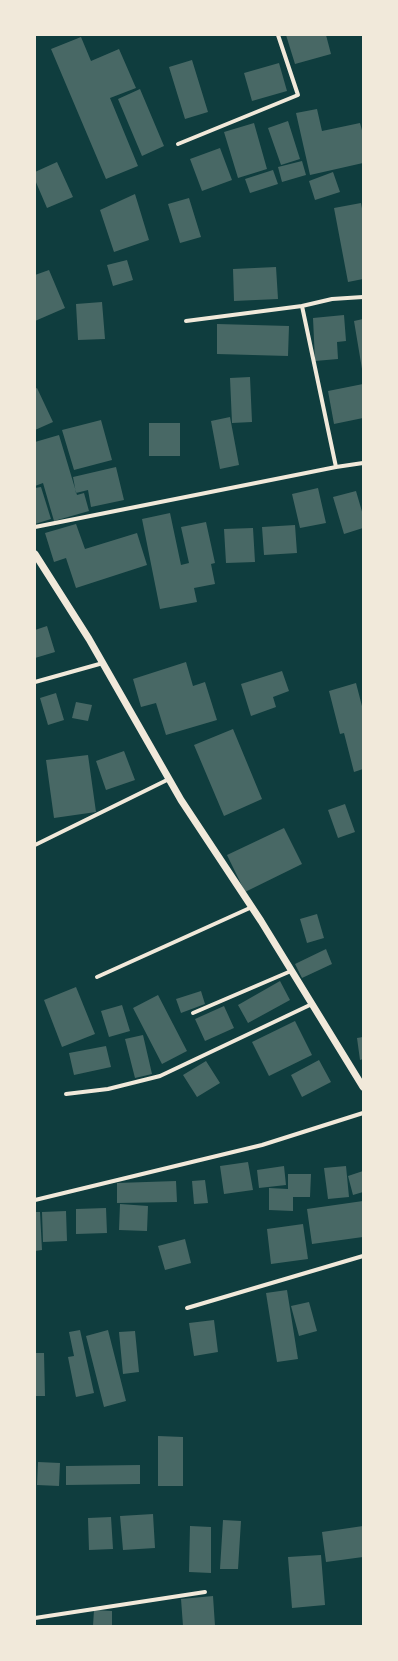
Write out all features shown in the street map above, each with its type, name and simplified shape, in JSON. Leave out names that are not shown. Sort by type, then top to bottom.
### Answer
[{"type":"street","points":[[178,144],[298,95],[278,35]]},
{"type":"street","points":[[186,321],[302,306],[332,299],[363,297]]},
{"type":"street","points":[[302,306],[336,467]]},
{"type":"street","points":[[35,526],[363,463]]},
{"type":"street","points":[[35,554],[103,663],[181,800],[252,908],[363,1087]]},
{"type":"street","points":[[35,682],[103,663]]},
{"type":"street","points":[[35,845],[169,779]]},
{"type":"street","points":[[97,977],[252,908]]},
{"type":"street","points":[[193,1013],[291,971]]},
{"type":"street","points":[[66,1094],[108,1089],[160,1076],[312,1004]]},
{"type":"street","points":[[35,1200],[262,1145],[363,1113]]},
{"type":"street","points":[[187,1308],[363,1256]]},
{"type":"street","points":[[35,1618],[205,1592]]},
{"type":"building","points":[[286,35],[326,35],[331,54],[295,64]]},
{"type":"building","points":[[81,37],[91,61],[119,49],[136,88],[110,98],[138,166],[106,179],[51,49]]},
{"type":"building","points":[[192,60],[208,112],[185,119],[169,67]]},
{"type":"building","points":[[279,63],[287,91],[252,101],[244,73]]},
{"type":"building","points":[[140,89],[164,146],[142,156],[118,99]]},
{"type":"building","points":[[317,109],[322,131],[360,123],[363,134],[363,163],[310,175],[296,113]]},
{"type":"building","points":[[288,121],[300,159],[281,165],[268,128]]},
{"type":"building","points":[[254,123],[267,169],[238,178],[224,132]]},
{"type":"building","points":[[220,148],[232,180],[202,191],[190,159]]},
{"type":"building","points":[[302,161],[306,175],[282,182],[278,167]]},
{"type":"building","points":[[57,162],[73,197],[47,208],[35,180],[35,172]]},
{"type":"building","points":[[273,170],[278,184],[250,193],[245,179]]},
{"type":"building","points":[[333,172],[340,192],[315,200],[309,181]]},
{"type":"building","points":[[135,194],[149,240],[114,252],[100,210]]},
{"type":"building","points":[[189,198],[201,237],[180,243],[168,204]]},
{"type":"building","points":[[361,203],[363,214],[363,279],[348,282],[334,208]]},
{"type":"building","points":[[127,260],[133,280],[113,286],[107,265]]},
{"type":"building","points":[[276,267],[278,299],[234,301],[233,269]]},
{"type":"building","points":[[49,270],[65,308],[35,321],[35,275]]},
{"type":"building","points":[[102,302],[105,339],[78,340],[76,304]]},
{"type":"building","points":[[344,315],[346,341],[337,342],[338,359],[315,361],[313,318]]},
{"type":"building","points":[[363,319],[363,369],[362,369],[354,321]]},
{"type":"building","points":[[217,324],[289,326],[288,356],[217,354]]},
{"type":"building","points":[[250,377],[252,422],[232,423],[230,378]]},
{"type":"building","points":[[363,384],[363,418],[334,424],[328,391]]},
{"type":"building","points":[[37,388],[53,422],[35,430],[35,389]]},
{"type":"building","points":[[230,417],[239,465],[220,469],[211,421]]},
{"type":"building","points":[[101,420],[112,460],[74,470],[62,430]]},
{"type":"building","points":[[149,423],[180,423],[180,456],[149,456]]},
{"type":"building","points":[[59,435],[77,495],[84,493],[89,511],[54,521],[43,483],[35,486],[35,442]]},
{"type":"building","points":[[116,467],[124,500],[91,507],[88,490],[76,493],[73,477]]},
{"type":"building","points":[[41,487],[51,519],[35,524],[35,488]]},
{"type":"building","points":[[318,488],[326,523],[300,528],[292,494]]},
{"type":"building","points":[[356,491],[363,515],[363,528],[344,534],[333,497]]},
{"type":"building","points":[[170,513],[181,565],[189,563],[181,527],[206,522],[215,563],[211,564],[215,584],[194,588],[197,602],[160,609],[142,519]]},
{"type":"building","points":[[76,524],[85,549],[137,533],[147,565],[76,588],[66,558],[54,562],[45,533]]},
{"type":"building","points":[[295,525],[297,553],[264,555],[262,527]]},
{"type":"building","points":[[253,528],[255,562],[226,563],[224,529]]},
{"type":"building","points":[[47,626],[55,652],[35,658],[35,630]]},
{"type":"building","points":[[186,662],[193,686],[205,682],[217,720],[166,735],[156,703],[141,707],[133,679]]},
{"type":"building","points":[[282,671],[289,691],[273,697],[276,707],[251,716],[241,684]]},
{"type":"building","points":[[356,683],[363,710],[363,769],[354,772],[344,733],[340,734],[329,691]]},
{"type":"building","points":[[56,693],[64,720],[48,725],[40,698]]},
{"type":"building","points":[[76,702],[92,705],[88,721],[72,718]]},
{"type":"building","points":[[233,729],[262,799],[224,816],[194,745]]},
{"type":"building","points":[[124,751],[135,780],[106,790],[96,761]]},
{"type":"building","points":[[88,755],[96,812],[54,818],[46,760]]},
{"type":"building","points":[[345,804],[355,832],[338,838],[328,810]]},
{"type":"building","points":[[284,828],[302,864],[245,892],[227,855]]},
{"type":"building","points":[[317,914],[324,938],[307,943],[300,919]]},
{"type":"building","points":[[326,949],[332,964],[302,978],[295,964]]},
{"type":"building","points":[[280,981],[290,1000],[248,1023],[238,1005]]},
{"type":"building","points":[[76,987],[95,1034],[62,1047],[44,1000]]},
{"type":"building","points":[[201,991],[205,1004],[181,1013],[176,999]]},
{"type":"building","points":[[158,995],[187,1051],[162,1064],[133,1008]]},
{"type":"building","points":[[122,1005],[130,1031],[109,1037],[101,1011]]},
{"type":"building","points":[[224,1006],[234,1028],[205,1041],[195,1019]]},
{"type":"building","points":[[295,1021],[312,1055],[269,1076],[252,1042]]},
{"type":"building","points":[[143,1035],[152,1074],[135,1078],[125,1039]]},
{"type":"building","points":[[363,1037],[363,1059],[360,1060],[357,1038]]},
{"type":"building","points":[[106,1046],[111,1067],[74,1075],[69,1053]]},
{"type":"building","points":[[319,1060],[331,1082],[302,1097],[291,1075]]},
{"type":"building","points":[[206,1061],[220,1083],[197,1097],[183,1075]]},
{"type":"building","points":[[248,1162],[253,1190],[224,1194],[220,1166]]},
{"type":"building","points":[[284,1166],[286,1185],[259,1188],[257,1170]]},
{"type":"building","points":[[346,1166],[349,1197],[328,1199],[324,1168]]},
{"type":"building","points":[[363,1171],[363,1192],[353,1195],[348,1176]]},
{"type":"building","points":[[288,1174],[311,1174],[310,1197],[293,1197],[293,1211],[269,1210],[269,1188],[288,1189]]},
{"type":"building","points":[[205,1180],[208,1203],[194,1204],[192,1181]]},
{"type":"building","points":[[176,1181],[177,1202],[117,1203],[117,1183]]},
{"type":"building","points":[[363,1201],[363,1237],[312,1244],[307,1209]]},
{"type":"building","points":[[120,1204],[148,1206],[147,1231],[119,1230]]},
{"type":"building","points":[[106,1208],[107,1233],[76,1234],[76,1209]]},
{"type":"building","points":[[66,1211],[67,1241],[43,1242],[42,1212]]},
{"type":"building","points":[[35,1212],[40,1212],[42,1250],[35,1251]]},
{"type":"building","points":[[303,1224],[308,1259],[271,1264],[267,1229]]},
{"type":"building","points":[[185,1239],[191,1263],[165,1270],[158,1246]]},
{"type":"building","points":[[287,1290],[298,1359],[277,1362],[266,1293]]},
{"type":"building","points":[[309,1302],[317,1331],[299,1336],[291,1306]]},
{"type":"building","points":[[214,1320],[218,1352],[194,1356],[189,1323]]},
{"type":"building","points":[[80,1330],[94,1393],[76,1397],[68,1357],[74,1356],[69,1332]]},
{"type":"building","points":[[108,1330],[126,1401],[104,1407],[86,1336]]},
{"type":"building","points":[[135,1331],[139,1372],[123,1374],[119,1332]]},
{"type":"building","points":[[35,1353],[44,1353],[45,1396],[35,1396]]},
{"type":"building","points":[[158,1436],[183,1437],[183,1486],[158,1486]]},
{"type":"building","points":[[38,1462],[60,1463],[59,1486],[37,1485]]},
{"type":"building","points":[[140,1465],[140,1484],[66,1485],[66,1466]]},
{"type":"building","points":[[153,1514],[155,1548],[123,1550],[120,1516]]},
{"type":"building","points":[[111,1517],[113,1549],[89,1550],[88,1518]]},
{"type":"building","points":[[223,1520],[241,1521],[238,1569],[220,1569]]},
{"type":"building","points":[[190,1526],[211,1527],[211,1573],[189,1572]]},
{"type":"building","points":[[363,1526],[363,1557],[326,1562],[322,1532]]},
{"type":"building","points":[[321,1555],[325,1605],[292,1608],[288,1557]]},
{"type":"building","points":[[213,1596],[215,1626],[183,1626],[181,1599]]},
{"type":"building","points":[[94,1610],[112,1611],[112,1626],[93,1626]]}]
